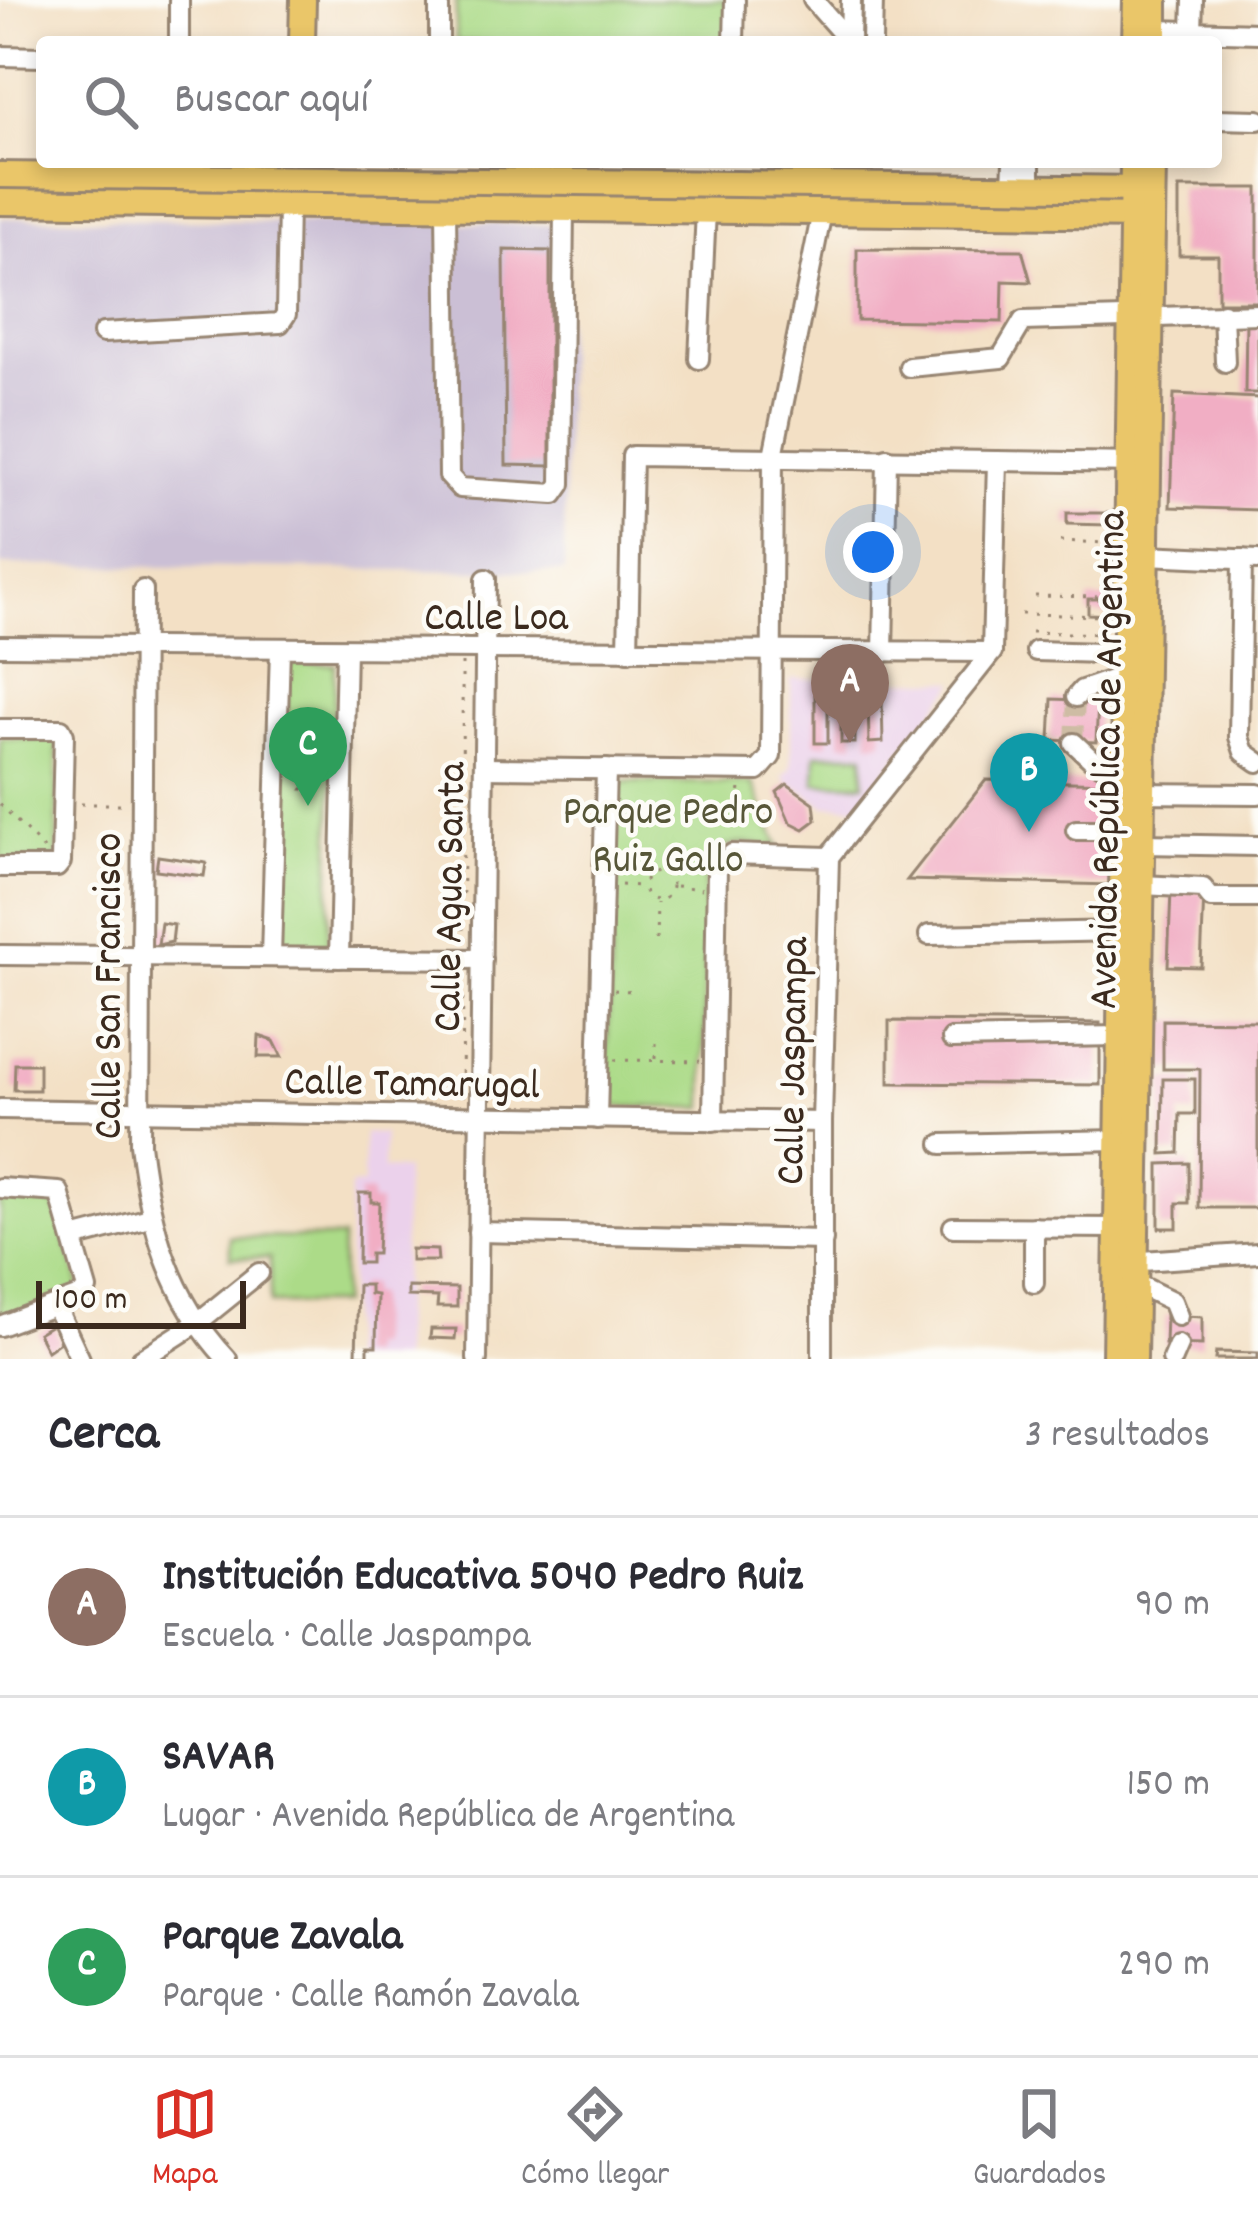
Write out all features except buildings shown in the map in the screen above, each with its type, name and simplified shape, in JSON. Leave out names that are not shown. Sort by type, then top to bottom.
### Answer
[{"type":"main road","points":[[302,36],[303,0]]},
{"type":"main road","points":[[316,36],[317,0]]},
{"type":"main road","points":[[1136,0],[1147,36]]},
{"type":"main road","points":[[1148,36],[1155,0]]},
{"type":"main road","name":"Avenida República de Argentina","points":[[1134,1359],[1129,1269],[1141,885],[1132,837],[1129,638],[1137,550],[1142,216],[1142,189],[1135,168]]},
{"type":"main road","name":"Avenida República de Argentina","points":[[1142,189],[1151,168]]},
{"type":"main road","points":[[0,175],[308,170],[1021,174],[1142,189]]},
{"type":"main road","points":[[0,202],[1142,216]]},
{"type":"main road","name":"Avenida República de Argentina","points":[[1129,638],[1137,550]]},
{"type":"main road","name":"Avenida República de Argentina","points":[[1115,1359],[1129,1269],[1117,1228],[1122,932],[1132,837]]},
{"type":"street","points":[[178,36],[179,0]]},
{"type":"street","points":[[439,0],[439,36]]},
{"type":"street","points":[[734,36],[735,0]]},
{"type":"street","points":[[813,0],[829,9],[846,36]]},
{"type":"street","points":[[850,36],[851,0]]},
{"type":"street","points":[[872,36],[873,0]]},
{"type":"street","points":[[1192,31],[1193,0]]},
{"type":"street","points":[[1161,36],[1192,31],[1258,33]]},
{"type":"street","points":[[0,56],[36,57]]},
{"type":"street","points":[[1222,119],[1258,120]]},
{"type":"street","points":[[103,333],[280,323],[286,314],[288,205]]},
{"type":"street","points":[[446,207],[449,476],[460,488],[554,494],[561,484],[564,208]]},
{"type":"street","points":[[699,359],[706,210]]},
{"type":"street","points":[[484,768],[758,771],[771,756],[773,456],[822,212]]},
{"type":"street","points":[[1222,313],[1225,362]]},
{"type":"street","points":[[909,367],[1001,358],[1023,321],[1258,314]]},
{"type":"street","points":[[628,651],[630,458],[1138,463]]},
{"type":"street","points":[[883,653],[887,458]]},
{"type":"street","points":[[713,1121],[718,868],[732,854],[829,857],[992,652],[997,460]]},
{"type":"street","points":[[1137,550],[1250,560],[1239,737],[1244,752],[1258,762]]},
{"type":"street","name":"Calle Agua Santa","points":[[477,1359],[472,959],[484,768],[486,579]]},
{"type":"street","name":"Calle San Francisco","points":[[143,590],[138,1112],[150,1218],[166,1266],[196,1323],[227,1359]]},
{"type":"street","points":[[1034,642],[1129,638]]},
{"type":"street","points":[[1076,698],[1129,638]]},
{"type":"street","name":"Calle Loa","points":[[0,646],[992,652]]},
{"type":"street","points":[[271,957],[280,649]]},
{"type":"street","points":[[339,958],[346,649]]},
{"type":"street","points":[[0,729],[62,729],[62,862],[0,867]]},
{"type":"street","points":[[1074,742],[1130,788],[1258,794]]},
{"type":"street","points":[[597,1119],[606,769]]},
{"type":"street","points":[[1076,830],[1258,846]]},
{"type":"street","name":"Calle Jaspampa","points":[[822,1359],[829,857]]},
{"type":"street","points":[[1141,885],[1203,888],[1211,898],[1258,898]]},
{"type":"street","points":[[929,935],[1122,932]]},
{"type":"street","points":[[0,955],[472,959]]},
{"type":"street","points":[[952,1039],[1120,1036]]},
{"type":"street","name":"Calle Tamarugal","points":[[0,1109],[822,1122]]},
{"type":"street","points":[[942,1144],[1118,1140]]},
{"type":"street","points":[[0,1188],[58,1192],[87,1292],[0,1326]]},
{"type":"street","points":[[73,1238],[150,1218]]},
{"type":"street","points":[[953,1227],[1117,1228]]},
{"type":"street","points":[[1034,1228],[1034,1283]]},
{"type":"street","points":[[478,1232],[823,1240]]},
{"type":"street","points":[[1129,1269],[1258,1253]]},
{"type":"street","points":[[1129,1269],[1172,1301],[1178,1316]]},
{"type":"street","points":[[141,1359],[259,1274]]},
{"type":"street","points":[[56,1307],[80,1359]]},
{"type":"path","points":[[1060,542],[1137,550]]},
{"type":"path","points":[[1035,596],[1129,638]]},
{"type":"path","points":[[1021,614],[1129,638]]},
{"type":"path","points":[[1034,642],[1129,638]]},
{"type":"path","points":[[462,650],[472,959],[471,1117]]},
{"type":"path","points":[[0,804],[54,860],[62,862]]},
{"type":"path","points":[[61,804],[126,804]]},
{"type":"path","points":[[705,812],[730,812]]},
{"type":"path","points":[[660,872],[672,886],[666,898],[658,901],[646,895],[643,886],[650,874],[660,872]]},
{"type":"path","points":[[603,884],[643,886]]},
{"type":"path","points":[[672,886],[716,890]]},
{"type":"path","points":[[656,940],[658,901]]},
{"type":"path","points":[[656,1041],[656,1060]]},
{"type":"path","points":[[599,1060],[714,1061]]},
{"type":"shaded area","points":[[0,218],[567,225],[564,572],[0,565]]},
{"type":"shaded area","points":[[791,679],[957,681],[859,806],[826,806],[782,778],[791,768]]},
{"type":"shaded area","points":[[364,1133],[384,1134],[383,1169],[405,1170],[401,1359],[348,1359],[350,1186],[363,1185]]},
{"type":"green space","points":[[456,0],[727,0],[727,36],[456,36]]},
{"type":"green space","points":[[0,182],[812,194],[811,204],[0,194]]},
{"type":"green space","points":[[288,663],[335,664],[328,949],[281,947]]},
{"type":"green space","points":[[0,738],[57,740],[57,859],[0,862]]},
{"type":"green space","points":[[816,754],[864,754],[864,784],[815,783]]},
{"type":"green space","name":"Parque Pedro Ruiz Gallo","points":[[618,782],[753,783],[778,846],[724,847],[705,874],[704,1108],[605,1106]]},
{"type":"green space","points":[[0,1194],[52,1195],[81,1290],[0,1322]]},
{"type":"green space","points":[[230,1237],[342,1238],[341,1304],[270,1304],[270,1258],[230,1258]]},
{"type":"tunnel","points":[[1074,743],[1076,697]]},
{"type":"place","name":"Institución Educativa 5040 Pedro Ruiz","points":[[850,743]]},
{"type":"place","name":"Parque Zavala","points":[[308,806]]},
{"type":"place","name":"SAVAR","points":[[1029,832]]}]
